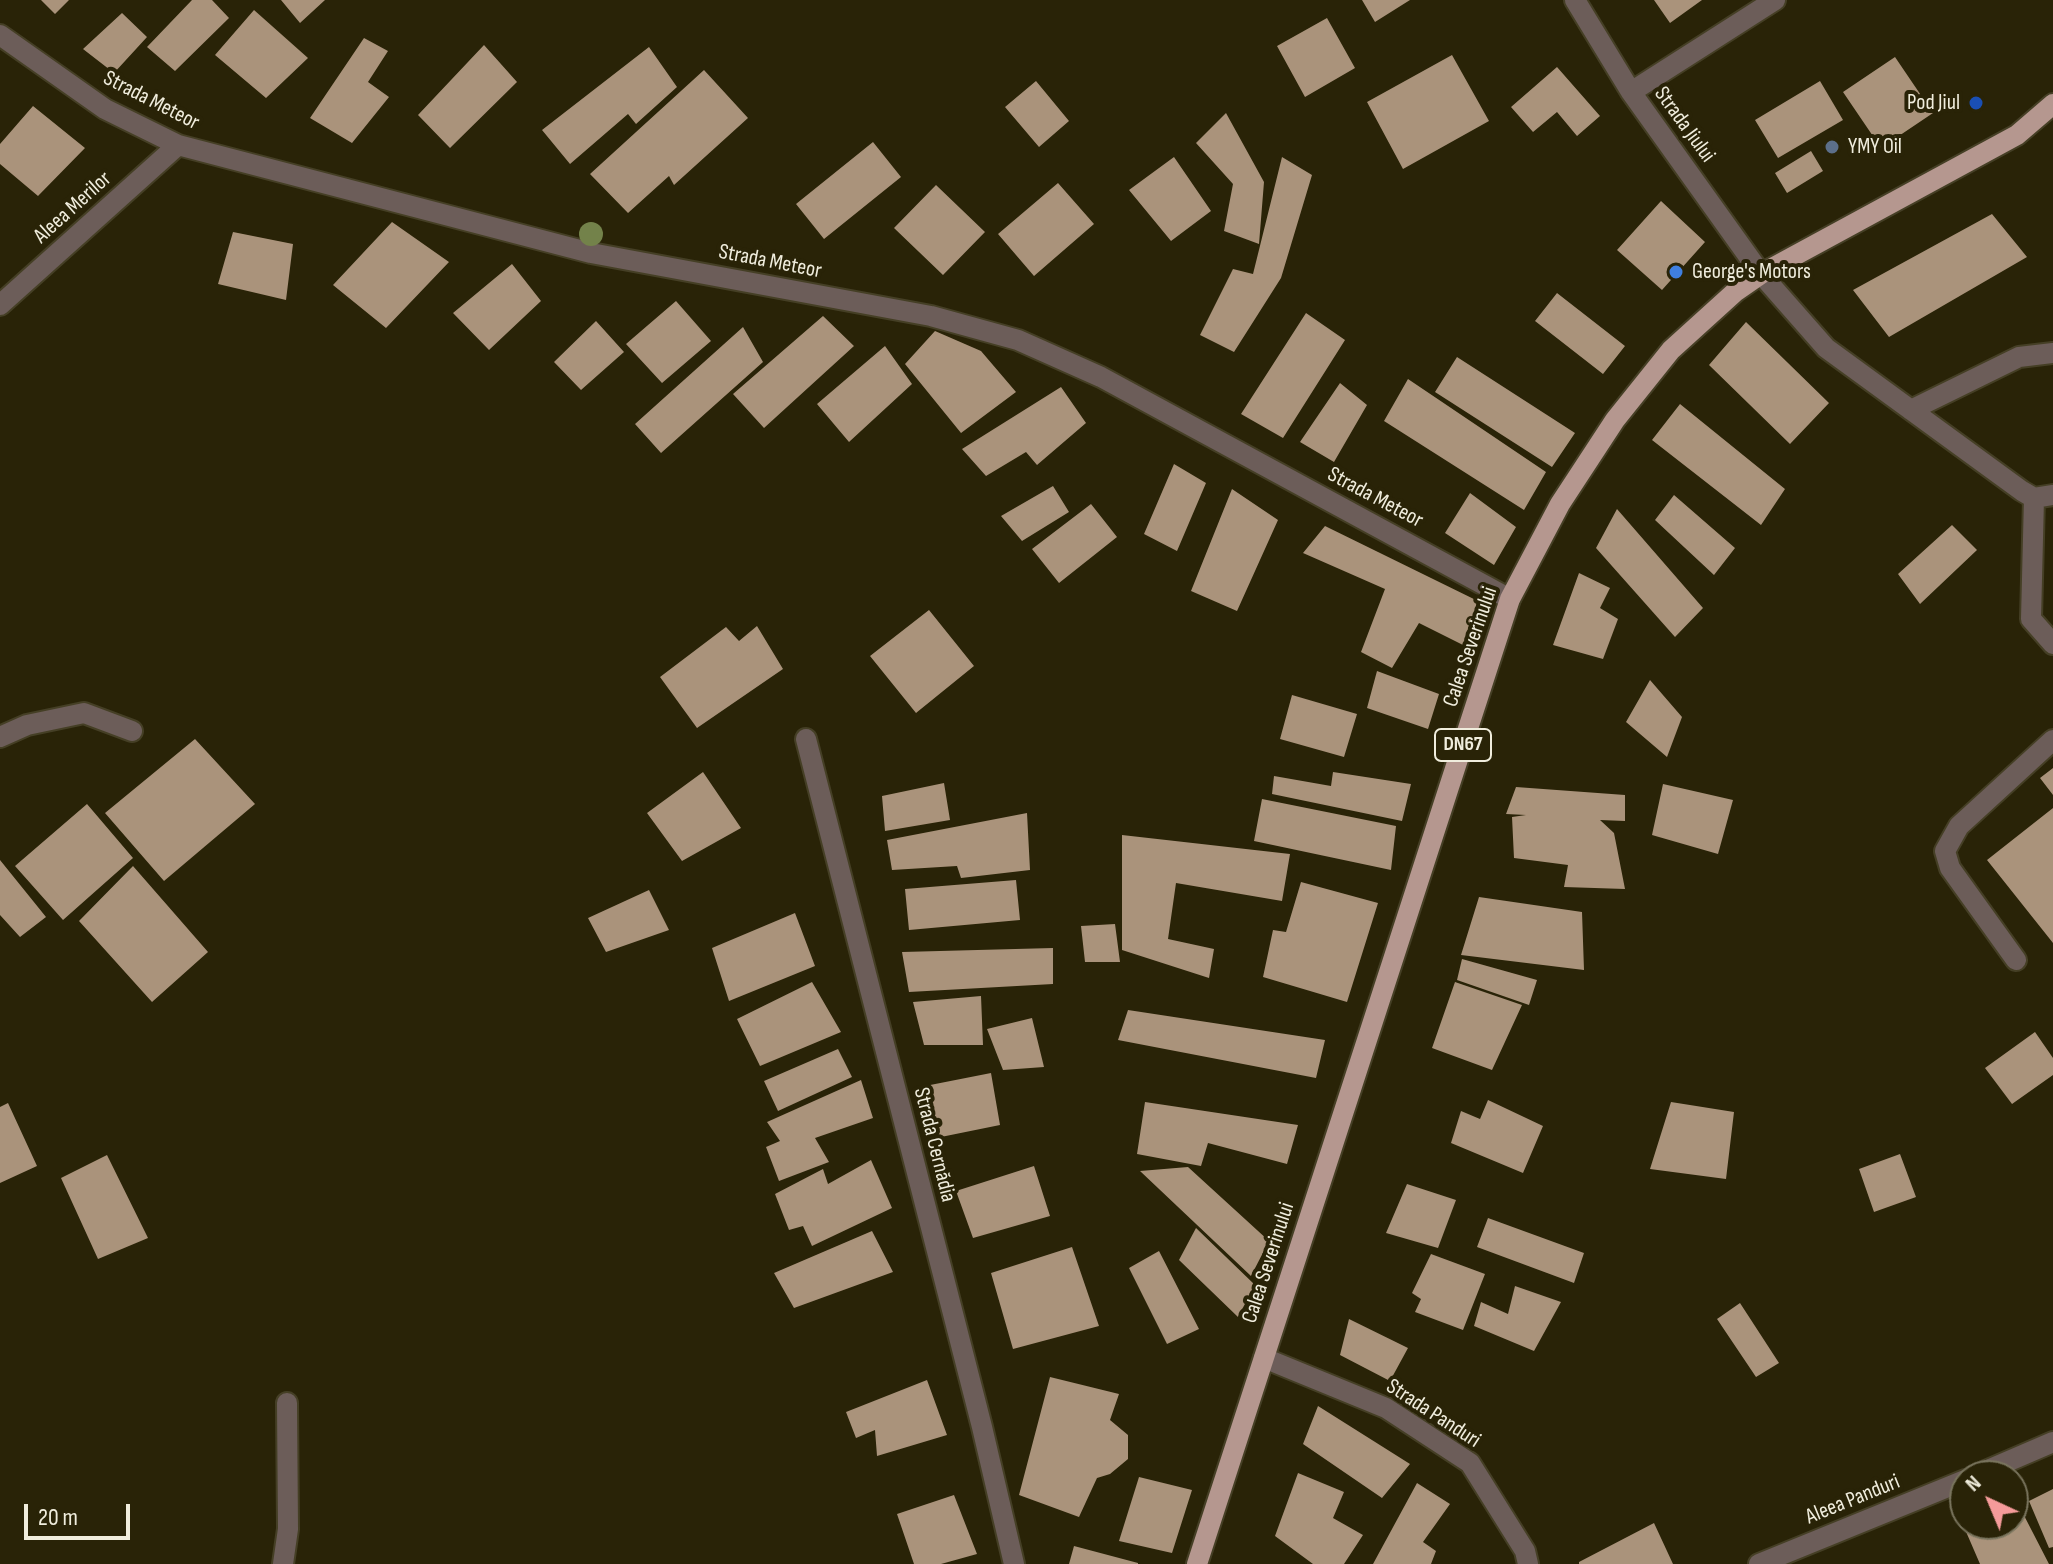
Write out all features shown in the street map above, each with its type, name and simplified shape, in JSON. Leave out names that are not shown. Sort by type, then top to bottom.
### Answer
[{"type":"main road","name":"DN67","points":[[2017,135],[2053,104]]},
{"type":"main road","name":"DN67","points":[[2017,135],[2053,124]]},
{"type":"main road","name":"Calea Severinului","points":[[1197,1564],[1510,599],[1560,504],[1615,420],[1671,350],[1735,292],[1761,274],[2017,135]]},
{"type":"street","name":"Strada Jiului","points":[[1575,0],[1631,92],[1761,274],[1826,348],[1911,410],[2044,496]]},
{"type":"street","points":[[1631,92],[1775,0]]},
{"type":"street","name":"Strada Meteor","points":[[0,35],[105,109],[178,145],[591,253],[931,316],[1018,340],[1101,377],[1510,599]]},
{"type":"street","name":"Aleea Merilor","points":[[0,305],[178,145]]},
{"type":"street","points":[[1911,410],[2019,357],[2053,353]]},
{"type":"street","points":[[2044,496],[2031,619],[2053,644]]},
{"type":"street","points":[[0,737],[27,725],[84,713],[132,731]]},
{"type":"street","name":"Strada Cernădia","points":[[806,739],[982,1427],[1014,1564]]},
{"type":"street","points":[[2016,960],[1950,868],[1945,851],[1959,826],[2053,740]]},
{"type":"street","name":"Strada Panduri","points":[[1264,1358],[1386,1408],[1470,1463],[1525,1551],[1528,1564]]},
{"type":"street","points":[[283,1564],[288,1529],[287,1403]]},
{"type":"street","points":[[2011,1460],[2053,1442]]},
{"type":"street","name":"Aleea Panduri","points":[[1759,1564],[1949,1487]]},
{"type":"building","points":[[41,0],[69,0],[55,14]]},
{"type":"building","points":[[192,0],[212,0],[229,18],[175,71],[147,47]]},
{"type":"building","points":[[281,0],[325,0],[300,23]]},
{"type":"building","points":[[1362,0],[1410,0],[1375,22]]},
{"type":"building","points":[[1654,0],[1702,0],[1670,23]]},
{"type":"building","points":[[254,10],[308,58],[266,98],[215,55]]},
{"type":"building","points":[[122,13],[147,37],[114,73],[83,49]]},
{"type":"building","points":[[1327,18],[1355,68],[1305,97],[1277,46]]},
{"type":"building","points":[[364,38],[388,51],[368,82],[389,97],[352,143],[310,118]]},
{"type":"building","points":[[484,45],[517,82],[450,148],[418,115]]},
{"type":"building","points":[[649,47],[677,87],[636,124],[628,114],[570,164],[542,130]]},
{"type":"building","points":[[1452,55],[1489,121],[1403,169],[1367,102]]},
{"type":"building","points":[[1895,57],[1933,113],[1881,148],[1843,92]]},
{"type":"building","points":[[1557,67],[1600,116],[1577,136],[1557,112],[1533,132],[1511,107]]},
{"type":"building","points":[[704,70],[748,118],[674,185],[669,176],[628,213],[590,174]]},
{"type":"building","points":[[1036,81],[1069,121],[1039,147],[1005,107]]},
{"type":"building","points":[[1820,81],[1843,120],[1778,158],[1755,120]]},
{"type":"building","points":[[33,106],[85,148],[38,196],[0,164],[0,144]]},
{"type":"building","points":[[1226,113],[1264,182],[1259,244],[1224,231],[1233,184],[1196,143]]},
{"type":"building","points":[[873,142],[901,177],[824,239],[796,204]]},
{"type":"building","points":[[1811,151],[1823,171],[1787,193],[1775,173]]},
{"type":"building","points":[[1174,157],[1211,211],[1171,241],[1129,190]]},
{"type":"building","points":[[1282,157],[1312,175],[1281,278],[1234,352],[1200,335],[1233,269],[1253,274]]},
{"type":"building","points":[[1058,183],[1094,224],[1034,276],[998,234]]},
{"type":"building","points":[[936,185],[985,232],[943,275],[894,228]]},
{"type":"building","points":[[1661,201],[1705,242],[1662,290],[1617,250]]},
{"type":"building","points":[[1992,214],[2027,257],[1889,337],[1853,290]]},
{"type":"building","points":[[392,222],[449,262],[386,328],[333,285]]},
{"type":"building","points":[[233,232],[293,244],[286,300],[218,284]]},
{"type":"building","points":[[512,264],[541,301],[489,350],[453,313]]},
{"type":"building","points":[[1557,293],[1625,346],[1603,374],[1535,321]]},
{"type":"building","points":[[676,301],[711,341],[662,383],[626,344]]},
{"type":"building","points":[[1306,313],[1345,340],[1283,438],[1241,414]]},
{"type":"building","points":[[823,316],[854,346],[764,428],[733,394]]},
{"type":"building","points":[[596,321],[624,352],[581,390],[554,362]]},
{"type":"building","points":[[1746,322],[1829,403],[1790,444],[1709,365]]},
{"type":"building","points":[[743,327],[763,362],[661,453],[635,424]]},
{"type":"building","points":[[935,331],[981,351],[1016,392],[961,433],[905,364]]},
{"type":"building","points":[[885,346],[912,384],[849,442],[817,404]]},
{"type":"building","points":[[1457,357],[1575,433],[1552,467],[1435,392]]},
{"type":"building","points":[[1408,379],[1546,472],[1524,510],[1384,421]]},
{"type":"building","points":[[1340,383],[1367,405],[1334,462],[1300,442]]},
{"type":"building","points":[[1061,387],[1086,423],[1037,465],[1026,452],[986,476],[962,449]]},
{"type":"building","points":[[1680,404],[1785,489],[1761,525],[1652,440]]},
{"type":"building","points":[[1174,464],[1206,483],[1177,551],[1144,534]]},
{"type":"building","points":[[1053,486],[1069,512],[1022,541],[1001,516]]},
{"type":"building","points":[[1232,489],[1278,520],[1237,611],[1191,591]]},
{"type":"building","points":[[1470,493],[1516,527],[1494,565],[1445,533]]},
{"type":"building","points":[[1674,495],[1735,548],[1714,575],[1655,520]]},
{"type":"building","points":[[1091,504],[1117,537],[1059,583],[1032,549]]},
{"type":"building","points":[[1617,509],[1703,608],[1675,637],[1596,548]]},
{"type":"building","points":[[1952,525],[1977,550],[1920,604],[1898,574]]},
{"type":"building","points":[[1325,526],[1484,604],[1463,645],[1419,623],[1392,668],[1361,652],[1385,589],[1303,553]]},
{"type":"building","points":[[1579,573],[1610,588],[1600,608],[1618,619],[1603,659],[1553,645]]},
{"type":"building","points":[[929,610],[974,666],[916,713],[870,656]]},
{"type":"building","points":[[757,626],[783,669],[697,728],[660,677],[726,627],[739,641]]},
{"type":"building","points":[[1377,671],[1439,694],[1428,729],[1367,708]]},
{"type":"building","points":[[1650,680],[1682,717],[1667,757],[1626,722]]},
{"type":"building","points":[[1292,695],[1357,714],[1344,757],[1280,739]]},
{"type":"building","points":[[195,739],[255,804],[164,881],[105,813]]},
{"type":"building","points":[[2053,768],[2053,795],[2040,778]]},
{"type":"building","points":[[703,772],[741,828],[682,861],[647,813]]},
{"type":"building","points":[[1333,772],[1411,784],[1402,821],[1272,794],[1274,776],[1331,786]]},
{"type":"building","points":[[944,783],[950,820],[885,831],[882,796]]},
{"type":"building","points":[[1663,784],[1733,800],[1718,854],[1652,835]]},
{"type":"building","points":[[1516,787],[1625,795],[1625,821],[1600,820],[1614,833],[1625,889],[1564,887],[1568,865],[1514,858],[1512,817],[1526,815],[1506,814]]},
{"type":"building","points":[[1262,799],[1396,826],[1391,870],[1254,841]]},
{"type":"building","points":[[87,804],[133,858],[63,920],[15,866]]},
{"type":"building","points":[[2053,808],[2053,943],[1987,860]]},
{"type":"building","points":[[1027,813],[1030,870],[961,878],[957,866],[892,870],[887,840]]},
{"type":"building","points":[[1122,835],[1290,854],[1282,901],[1176,883],[1168,939],[1214,949],[1209,978],[1122,950]]},
{"type":"building","points":[[0,860],[46,917],[20,937],[0,915]]},
{"type":"building","points":[[133,866],[208,952],[152,1002],[79,921]]},
{"type":"building","points":[[1016,880],[1020,920],[909,930],[905,889]]},
{"type":"building","points":[[1301,882],[1378,903],[1347,1002],[1263,977],[1273,930],[1286,932]]},
{"type":"building","points":[[649,890],[669,930],[606,952],[588,918]]},
{"type":"building","points":[[1479,897],[1582,912],[1584,970],[1461,955]]},
{"type":"building","points":[[795,913],[815,966],[729,1001],[712,948]]},
{"type":"building","points":[[1115,924],[1120,962],[1085,962],[1081,926]]},
{"type":"building","points":[[1053,948],[1053,984],[909,992],[902,952]]},
{"type":"building","points":[[1462,959],[1537,980],[1529,1005],[1457,980]]},
{"type":"building","points":[[812,982],[841,1032],[760,1066],[737,1019]]},
{"type":"building","points":[[1455,982],[1522,1005],[1492,1070],[1432,1048]]},
{"type":"building","points":[[981,996],[983,1045],[924,1045],[913,1002]]},
{"type":"building","points":[[1128,1010],[1325,1040],[1316,1078],[1118,1040]]},
{"type":"building","points":[[1032,1018],[1044,1067],[1003,1070],[987,1029]]},
{"type":"building","points":[[2035,1032],[2053,1058],[2053,1075],[2012,1104],[1985,1068]]},
{"type":"building","points":[[838,1049],[852,1077],[778,1111],[764,1081]]},
{"type":"building","points":[[991,1073],[1000,1125],[936,1138],[920,1087]]},
{"type":"building","points":[[861,1080],[873,1118],[815,1138],[829,1162],[779,1181],[766,1147],[780,1141],[767,1122]]},
{"type":"building","points":[[1488,1100],[1543,1126],[1523,1173],[1451,1143],[1461,1111],[1480,1119]]},
{"type":"building","points":[[1145,1102],[1298,1125],[1287,1164],[1208,1143],[1201,1166],[1137,1154]]},
{"type":"building","points":[[1671,1102],[1734,1112],[1726,1179],[1650,1169]]},
{"type":"building","points":[[8,1103],[37,1166],[0,1183],[0,1107]]},
{"type":"building","points":[[1900,1154],[1916,1197],[1874,1212],[1859,1169]]},
{"type":"building","points":[[107,1155],[148,1238],[98,1259],[61,1178]]},
{"type":"building","points":[[871,1160],[892,1208],[812,1246],[803,1226],[789,1230],[775,1194],[823,1169],[828,1184]]},
{"type":"building","points":[[1034,1166],[1050,1216],[973,1238],[956,1191]]},
{"type":"building","points":[[1188,1167],[1269,1241],[1251,1276],[1140,1171]]},
{"type":"building","points":[[1407,1184],[1456,1200],[1438,1248],[1386,1233]]},
{"type":"building","points":[[1488,1218],[1584,1253],[1574,1283],[1477,1247]]},
{"type":"building","points":[[1196,1228],[1255,1285],[1238,1317],[1179,1260]]},
{"type":"building","points":[[872,1231],[893,1272],[794,1308],[774,1273]]},
{"type":"building","points":[[1072,1247],[1099,1326],[1013,1349],[991,1273]]},
{"type":"building","points":[[1159,1251],[1199,1329],[1167,1344],[1129,1268]]},
{"type":"building","points":[[1431,1254],[1485,1274],[1463,1330],[1415,1312],[1421,1299],[1412,1293]]},
{"type":"building","points":[[1515,1286],[1561,1302],[1534,1351],[1474,1326],[1481,1302],[1508,1314]]},
{"type":"building","points":[[1740,1303],[1779,1363],[1756,1377],[1717,1319]]},
{"type":"building","points":[[1349,1319],[1408,1348],[1390,1381],[1340,1355]]},
{"type":"building","points":[[1050,1377],[1119,1394],[1110,1420],[1128,1435],[1128,1459],[1110,1474],[1097,1478],[1079,1517],[1019,1495]]},
{"type":"building","points":[[927,1380],[947,1435],[877,1456],[875,1430],[856,1438],[846,1412]]},
{"type":"building","points":[[1318,1406],[1410,1464],[1382,1498],[1303,1444]]},
{"type":"building","points":[[1298,1473],[1344,1492],[1333,1518],[1363,1535],[1344,1564],[1313,1564],[1275,1536]]},
{"type":"building","points":[[1139,1477],[1192,1490],[1172,1553],[1119,1541]]},
{"type":"building","points":[[1417,1483],[1450,1504],[1423,1542],[1436,1551],[1431,1564],[1373,1564]]},
{"type":"building","points":[[2053,1489],[2053,1547],[2049,1548],[2029,1501]]},
{"type":"building","points":[[954,1495],[977,1554],[941,1564],[914,1564],[897,1514]]},
{"type":"building","points":[[1654,1523],[1673,1564],[1579,1564],[1579,1562]]},
{"type":"building","points":[[2029,1525],[2049,1564],[1980,1564],[1970,1540],[2029,1540]]},
{"type":"building","points":[[1074,1546],[1138,1563],[1138,1564],[1069,1564]]},
{"type":"place","name":"Pod Jiul","points":[[1976,103]]},
{"type":"place","name":"YMY Oil","points":[[1832,147]]},
{"type":"place","name":"George's Motors","points":[[1676,272]]}]
